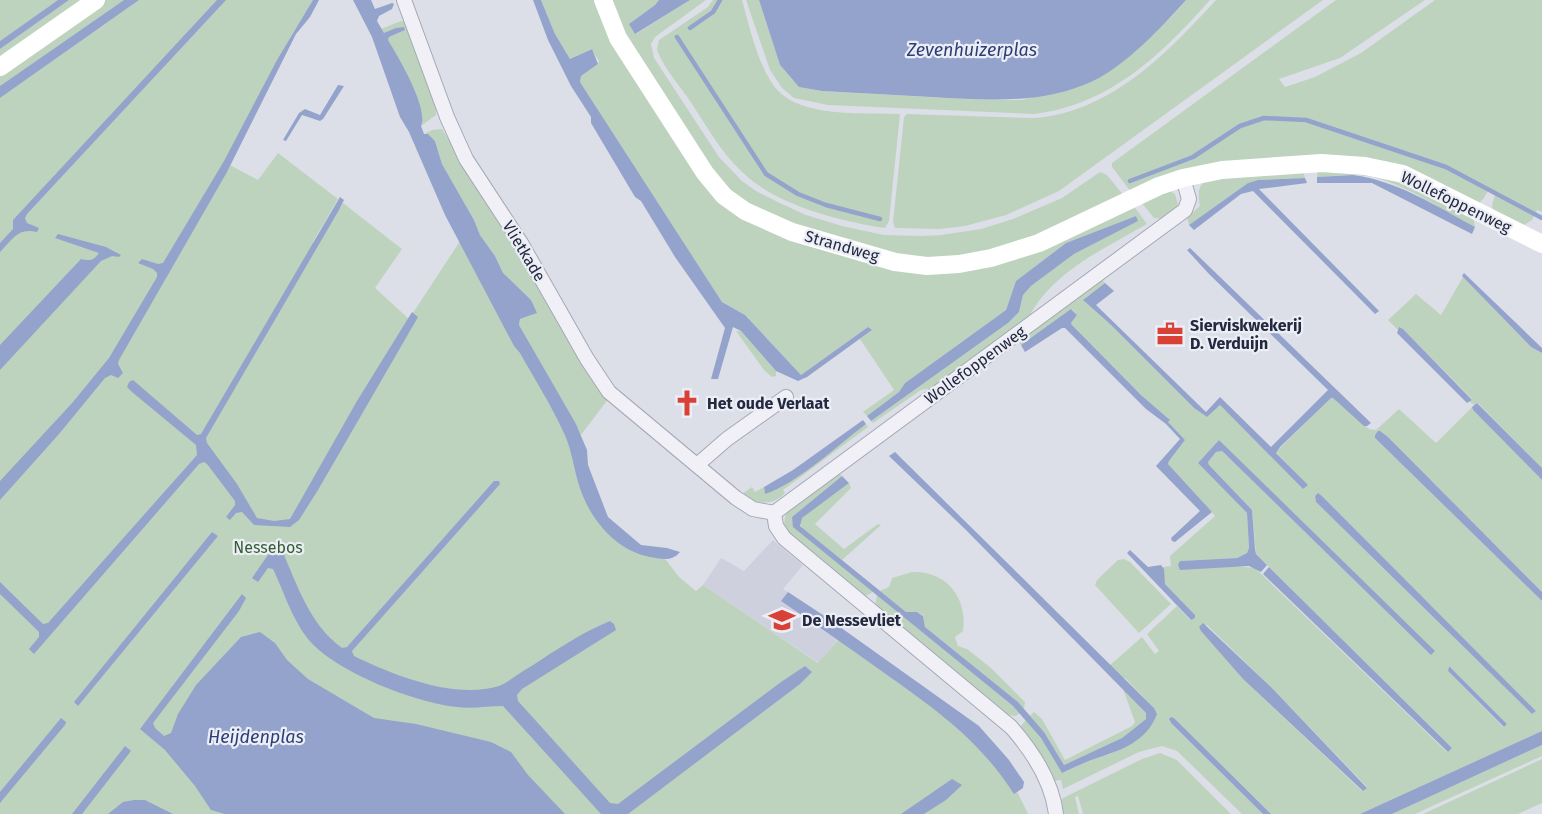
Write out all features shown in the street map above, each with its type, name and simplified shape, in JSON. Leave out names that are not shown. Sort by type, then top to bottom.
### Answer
[{"type":"street","points":[[0,67],[96,0]]},
{"type":"street","name":"Vlietkade","points":[[404,0],[447,117],[466,159],[521,243],[587,359],[609,392],[736,498],[753,509],[774,513]]},
{"type":"street","name":"Strandweg","points":[[603,0],[618,38],[705,173],[724,196],[744,211],[765,221],[829,244],[895,262],[927,266],[959,264],[991,258],[1039,243],[1150,190],[1183,178]]},
{"type":"street","name":"Wollefoppenweg","points":[[774,513],[1185,210],[1189,199],[1183,178],[1222,170],[1321,163],[1384,168],[1403,174],[1542,244]]},
{"type":"street","points":[[697,465],[728,439],[786,398]]},
{"type":"street","points":[[774,513],[776,526],[784,538],[1011,727],[1023,741],[1050,784],[1056,814]]},
{"type":"shaded area","name":"De Nessevliet","points":[[773,540],[803,565],[783,589],[788,592],[782,601],[837,640],[819,663],[703,585],[721,558],[744,571]]},
{"type":"green space","points":[[0,0],[58,0],[0,41]]},
{"type":"green space","points":[[69,0],[83,0],[0,58],[0,49]]},
{"type":"green space","points":[[104,0],[124,0],[0,86],[0,72]]},
{"type":"green space","name":"Nessebos","points":[[139,0],[313,0],[223,170],[227,172],[230,165],[258,180],[278,153],[338,199],[313,242],[317,246],[343,203],[402,249],[375,288],[409,319],[464,235],[559,409],[585,488],[617,538],[666,560],[679,577],[696,591],[703,585],[818,663],[838,640],[999,754],[1028,814],[0,814],[0,98]]},
{"type":"green space","points":[[541,0],[597,0],[712,192],[917,272],[1133,205],[1147,224],[1081,263],[1052,287],[1029,317],[932,388],[921,390],[873,423],[871,421],[1008,323],[1019,312],[1023,295],[1031,286],[1074,254],[1137,221],[1136,216],[1066,243],[1016,281],[1006,310],[905,383],[899,392],[867,416],[863,412],[894,390],[860,339],[871,331],[868,327],[801,375],[745,315],[722,302],[580,82],[581,76],[599,61],[591,49],[570,59],[555,34]]},
{"type":"green space","points":[[609,0],[659,0],[629,24],[636,34],[690,0],[706,0],[655,37],[651,44],[654,58],[719,157],[742,181],[756,191],[806,215],[884,235],[941,235],[981,229],[1013,219],[1062,198],[1100,172],[1107,175],[1124,196],[1052,230],[987,252],[917,260],[766,215],[721,184],[627,41]]},
{"type":"green space","points":[[713,0],[742,0],[763,66],[774,86],[785,97],[799,104],[832,112],[900,114],[889,221],[885,228],[828,216],[789,202],[755,183],[734,164],[721,148],[668,71],[657,50],[659,40],[708,7]]},
{"type":"green space","points":[[746,0],[759,0],[780,65],[799,87],[822,91],[1022,100],[1094,80],[1116,67],[1172,16],[1186,0],[1210,0],[1173,39],[1132,74],[1087,100],[1061,109],[1034,114],[828,105],[794,98],[782,88],[770,70]]},
{"type":"green space","points":[[1216,0],[1323,0],[1059,191],[1006,215],[965,226],[939,229],[895,228],[893,222],[904,117],[907,114],[1034,118],[1071,111],[1118,89],[1140,74],[1180,38]]},
{"type":"green space","points":[[1336,0],[1425,0],[1340,58],[1279,79],[1285,87],[1315,77],[1361,53],[1435,0],[1542,0],[1542,212],[1537,210],[1532,220],[1521,227],[1493,212],[1492,205],[1496,192],[1489,189],[1478,204],[1353,158],[1131,192],[1112,167],[1112,163]]},
{"type":"green space","points":[[401,21],[405,22],[435,99],[436,115],[421,126],[388,40],[389,37],[405,30],[384,33],[381,29]]},
{"type":"green space","points":[[442,129],[609,398],[581,435],[519,325],[520,319],[532,315],[480,235],[442,164],[435,141],[424,134]]},
{"type":"green space","points":[[1303,170],[1305,178],[1258,180],[1248,183],[1189,225],[1187,217],[1200,206],[1199,191],[1207,179]]},
{"type":"green space","points":[[1318,170],[1382,175],[1473,215],[1475,227],[1412,192],[1386,181],[1359,175],[1317,177]]},
{"type":"green space","points":[[1168,190],[1175,194],[1178,204],[1176,208],[1163,219],[1154,218],[1141,202]]},
{"type":"green space","points":[[1463,277],[1531,347],[1542,353],[1542,468],[1478,403],[1474,405],[1470,402],[1472,399],[1403,329],[1397,329],[1388,320],[1416,294],[1441,315]]},
{"type":"green space","points":[[1102,280],[1105,283],[1083,300],[1194,408],[1207,417],[1220,405],[1303,489],[1307,485],[1276,452],[1330,398],[1333,398],[1369,429],[1376,430],[1399,409],[1436,443],[1472,407],[1542,480],[1542,592],[1388,437],[1378,432],[1375,438],[1542,601],[1542,731],[1360,814],[1271,814],[1174,718],[1169,721],[1263,814],[1242,814],[1177,751],[1162,746],[1139,752],[1063,789],[1061,780],[1053,781],[1021,726],[1026,720],[1041,738],[1062,773],[1136,741],[1154,708],[1125,678],[1123,679],[1109,666],[1142,637],[1155,654],[1159,651],[1147,634],[1177,606],[1190,620],[1195,615],[1165,584],[1163,567],[1171,566],[1170,556],[1215,516],[1168,464],[1185,440],[1168,422],[1169,419],[1141,395],[1072,325],[1077,315],[1072,309],[1021,345],[1018,340]],"holes":[[[1219,440],[1431,655],[1222,451],[1216,452],[1208,462],[1209,465],[1252,510],[1256,554],[1452,748],[1447,752],[1255,568],[1180,561],[1237,558],[1247,553],[1249,548],[1247,513],[1198,463]],[[1317,494],[1322,496],[1536,711],[1532,714],[1316,502]],[[1207,625],[1272,688],[1367,787],[1362,791],[1243,679],[1199,627]],[[1450,667],[1507,724],[1503,727],[1448,671]]]},
{"type":"green space","points":[[736,331],[741,331],[776,371],[776,376],[772,377],[764,370]]},
{"type":"green space","points":[[866,424],[868,427],[783,490],[785,493],[775,500],[758,502],[742,494],[752,487],[755,492],[764,487],[765,494]]},
{"type":"green space","points":[[836,470],[842,476],[792,517],[794,527],[873,592],[864,597],[788,533],[784,525],[786,510]]},
{"type":"green space","points":[[849,483],[851,488],[815,524],[844,549],[878,524],[881,525],[842,560],[803,529],[799,522],[801,518]]},
{"type":"green space","points":[[1124,559],[1130,562],[1171,604],[1139,633],[1095,585],[1097,580],[1118,560]]},
{"type":"green space","points":[[912,572],[935,576],[952,588],[958,597],[964,619],[963,631],[955,637],[958,646],[967,649],[991,668],[1025,702],[1024,709],[925,627],[923,615],[917,612],[906,612],[880,591],[889,587],[892,578]]},
{"type":"green space","points":[[877,595],[1020,713],[1016,716],[1008,715],[981,692],[975,692],[875,606]]},
{"type":"green space","points":[[1123,689],[1146,713],[1146,719],[1122,738],[1064,765],[1044,732],[1030,716],[1034,712],[1042,719],[1065,760],[1132,726],[1135,722]]},
{"type":"green space","points":[[1542,745],[1542,756],[1415,814],[1392,814]]},
{"type":"green space","points":[[1160,753],[1177,760],[1231,814],[1083,814],[1078,796],[1075,797],[1079,814],[1062,814],[1061,801],[1063,798],[1142,759]]},
{"type":"green space","points":[[1542,759],[1542,803],[1518,814],[1423,814]]},
{"type":"water","points":[[58,0],[69,0],[0,49],[0,41]]},
{"type":"water","points":[[124,0],[139,0],[0,98],[0,86]]},
{"type":"water","points":[[217,0],[226,0],[27,214],[25,218],[27,223],[39,228],[37,232],[20,233],[0,252],[0,243],[13,229],[13,220]]},
{"type":"water","points":[[313,0],[319,0],[310,17],[296,34],[227,172],[119,360],[118,364],[123,373],[118,378],[111,375],[105,378],[0,500],[0,481],[73,402],[109,358],[157,277],[153,269],[138,263],[142,259],[158,264],[163,263],[224,161],[277,60]]},
{"type":"water","points":[[353,0],[371,0],[375,9],[394,4],[392,9],[379,16],[377,21],[384,33],[404,27],[405,30],[389,37],[388,40],[417,95],[421,107],[421,126],[424,134],[428,134],[435,141],[442,164],[503,273],[531,300],[537,313],[520,319],[519,325],[576,424],[587,450],[588,465],[608,517],[641,545],[680,552],[677,555],[666,559],[650,557],[625,547],[604,530],[588,508],[582,495],[565,435],[542,391],[514,346],[445,215],[409,132],[400,117],[372,37]]},
{"type":"water","points":[[533,0],[541,0],[555,34],[570,59],[592,49],[598,64],[581,76],[580,82],[722,302],[745,315],[801,375],[868,327],[872,330],[807,377],[798,381],[776,371],[741,331],[733,327],[718,379],[711,379],[725,328],[675,257],[641,201],[635,197],[591,123],[591,117],[571,86],[548,40]]},
{"type":"water","points":[[659,0],[690,0],[635,34],[629,24]]},
{"type":"water","name":"Zevenhuizerplas","points":[[759,0],[1186,0],[1130,56],[1093,81],[1054,94],[993,100],[822,91],[799,87],[780,65]]},
{"type":"water","points":[[338,85],[344,86],[323,119],[320,121],[302,115],[286,141],[283,140],[299,113],[305,109],[320,115]]},
{"type":"water","points":[[1353,175],[1386,183],[1416,195],[1475,227],[1472,234],[1372,183],[1317,183],[1317,177]]},
{"type":"water","points":[[1305,178],[1307,183],[1259,189],[1379,311],[1375,314],[1253,191],[1241,194],[1194,230],[1189,225],[1248,183],[1258,180]]},
{"type":"water","points":[[340,197],[344,200],[339,210],[206,438],[207,443],[237,484],[257,518],[274,521],[290,519],[357,401],[412,312],[418,317],[299,520],[290,527],[254,525],[242,512],[236,513],[230,520],[226,517],[235,505],[235,501],[207,464],[204,462],[199,464],[34,654],[29,649],[39,637],[39,632],[0,594],[0,582],[43,624],[48,623],[197,455],[196,445],[132,392],[127,387],[129,382],[133,380],[197,435],[201,434]]},
{"type":"water","points":[[1136,216],[1138,221],[1074,254],[1031,286],[1023,295],[1019,312],[1008,323],[871,421],[867,416],[899,392],[905,383],[1006,310],[1016,281],[1066,243]]},
{"type":"water","points":[[58,234],[106,247],[121,255],[101,261],[0,370],[0,345],[81,259],[91,260],[99,253],[55,238]]},
{"type":"water","points":[[1190,248],[1371,423],[1364,426],[1331,398],[1280,447],[1276,453],[1308,485],[1303,489],[1220,405],[1207,417],[1194,408],[1083,300],[1105,283],[1114,291],[1096,305],[1206,412],[1220,397],[1271,447],[1328,390],[1209,274],[1187,250]]},
{"type":"water","points":[[1464,273],[1542,348],[1542,353],[1531,347],[1462,276]]},
{"type":"water","points":[[1071,309],[1077,315],[1072,325],[1141,395],[1170,420],[1168,422],[1185,440],[1168,464],[1212,512],[1175,542],[1171,538],[1200,511],[1156,466],[1180,439],[1166,424],[1146,409],[1065,328],[1025,352],[1021,345]]},
{"type":"water","points":[[1399,327],[1472,400],[1467,403],[1397,333]]},
{"type":"water","points":[[1477,403],[1542,468],[1542,480],[1473,410],[1472,407]]},
{"type":"water","points":[[863,420],[866,424],[817,463],[778,489],[765,494],[764,487],[793,470]]},
{"type":"water","points":[[1378,431],[1388,437],[1542,592],[1542,601],[1375,438]]},
{"type":"water","points":[[1219,440],[1435,651],[1431,655],[1222,451],[1216,452],[1208,462],[1209,465],[1252,510],[1256,554],[1267,565],[1261,572],[1249,566],[1180,570],[1178,565],[1180,561],[1237,558],[1247,553],[1249,548],[1247,513],[1198,463]]},
{"type":"water","points":[[895,452],[1154,708],[1157,714],[1153,723],[1140,738],[1116,752],[1062,773],[1041,738],[1013,706],[793,527],[792,517],[842,476],[849,483],[802,518],[800,526],[906,612],[917,612],[923,616],[925,627],[1018,702],[1044,732],[1064,765],[1122,738],[1146,719],[1146,713],[965,529],[889,456]]},
{"type":"water","points":[[494,481],[499,481],[500,484],[352,651],[354,656],[405,678],[444,688],[482,690],[503,684],[569,642],[610,621],[616,630],[522,689],[517,695],[518,701],[610,803],[618,804],[781,682],[805,666],[812,672],[800,684],[628,814],[601,814],[503,706],[468,708],[440,704],[399,692],[356,674],[320,651],[308,639],[293,614],[273,569],[268,568],[258,582],[252,578],[270,552],[274,548],[281,548],[312,615],[331,638],[342,648],[347,647]]},
{"type":"water","points":[[1318,493],[1536,711],[1532,714],[1316,502],[1315,496]]},
{"type":"water","points":[[212,532],[218,536],[78,706],[74,702]]},
{"type":"water","points":[[1130,550],[1148,567],[1161,565],[1164,569],[1165,584],[1195,615],[1195,618],[1191,620],[1127,553]]},
{"type":"water","points":[[1269,567],[1452,748],[1448,752],[1263,574]]},
{"type":"water","points":[[788,592],[979,726],[1009,760],[1024,782],[1023,788],[1014,794],[987,758],[941,714],[781,601]]},
{"type":"water","name":"Heijdenplas","points":[[242,594],[246,598],[239,611],[153,723],[164,736],[171,733],[178,714],[196,685],[241,637],[260,632],[275,643],[287,660],[308,679],[374,718],[416,724],[491,742],[511,752],[528,775],[565,814],[225,814],[211,810],[195,786],[165,750],[140,729]]},
{"type":"water","points":[[1203,623],[1272,688],[1367,788],[1363,791],[1243,679],[1201,631],[1199,627]]},
{"type":"water","points":[[1449,667],[1507,724],[1504,727],[1448,671]]},
{"type":"water","points":[[1171,717],[1271,814],[1263,814],[1171,723],[1169,719]]},
{"type":"water","points":[[61,718],[66,722],[65,725],[0,803],[0,792]]},
{"type":"water","points":[[1542,731],[1542,745],[1392,814],[1360,814]]},
{"type":"water","points":[[125,746],[131,751],[82,814],[72,814]]},
{"type":"water","points":[[952,779],[962,785],[946,800],[924,814],[901,814]]},
{"type":"water","points":[[145,800],[173,814],[108,814],[123,802]]},
{"type":"waterway","points":[[690,28],[713,12],[720,0]]},
{"type":"waterway","points":[[677,37],[766,174],[798,194],[826,205],[880,219]]},
{"type":"waterway","points":[[1130,181],[1193,157],[1240,126],[1264,118],[1306,120],[1446,167],[1542,218]]},
{"type":"place","name":"Sierviskwekerij D. Verduijn","points":[[1170,334]]},
{"type":"place","name":"Het oude Verlaat","points":[[687,403]]},
{"type":"place","name":"De Nessevliet","points":[[782,620]]}]
